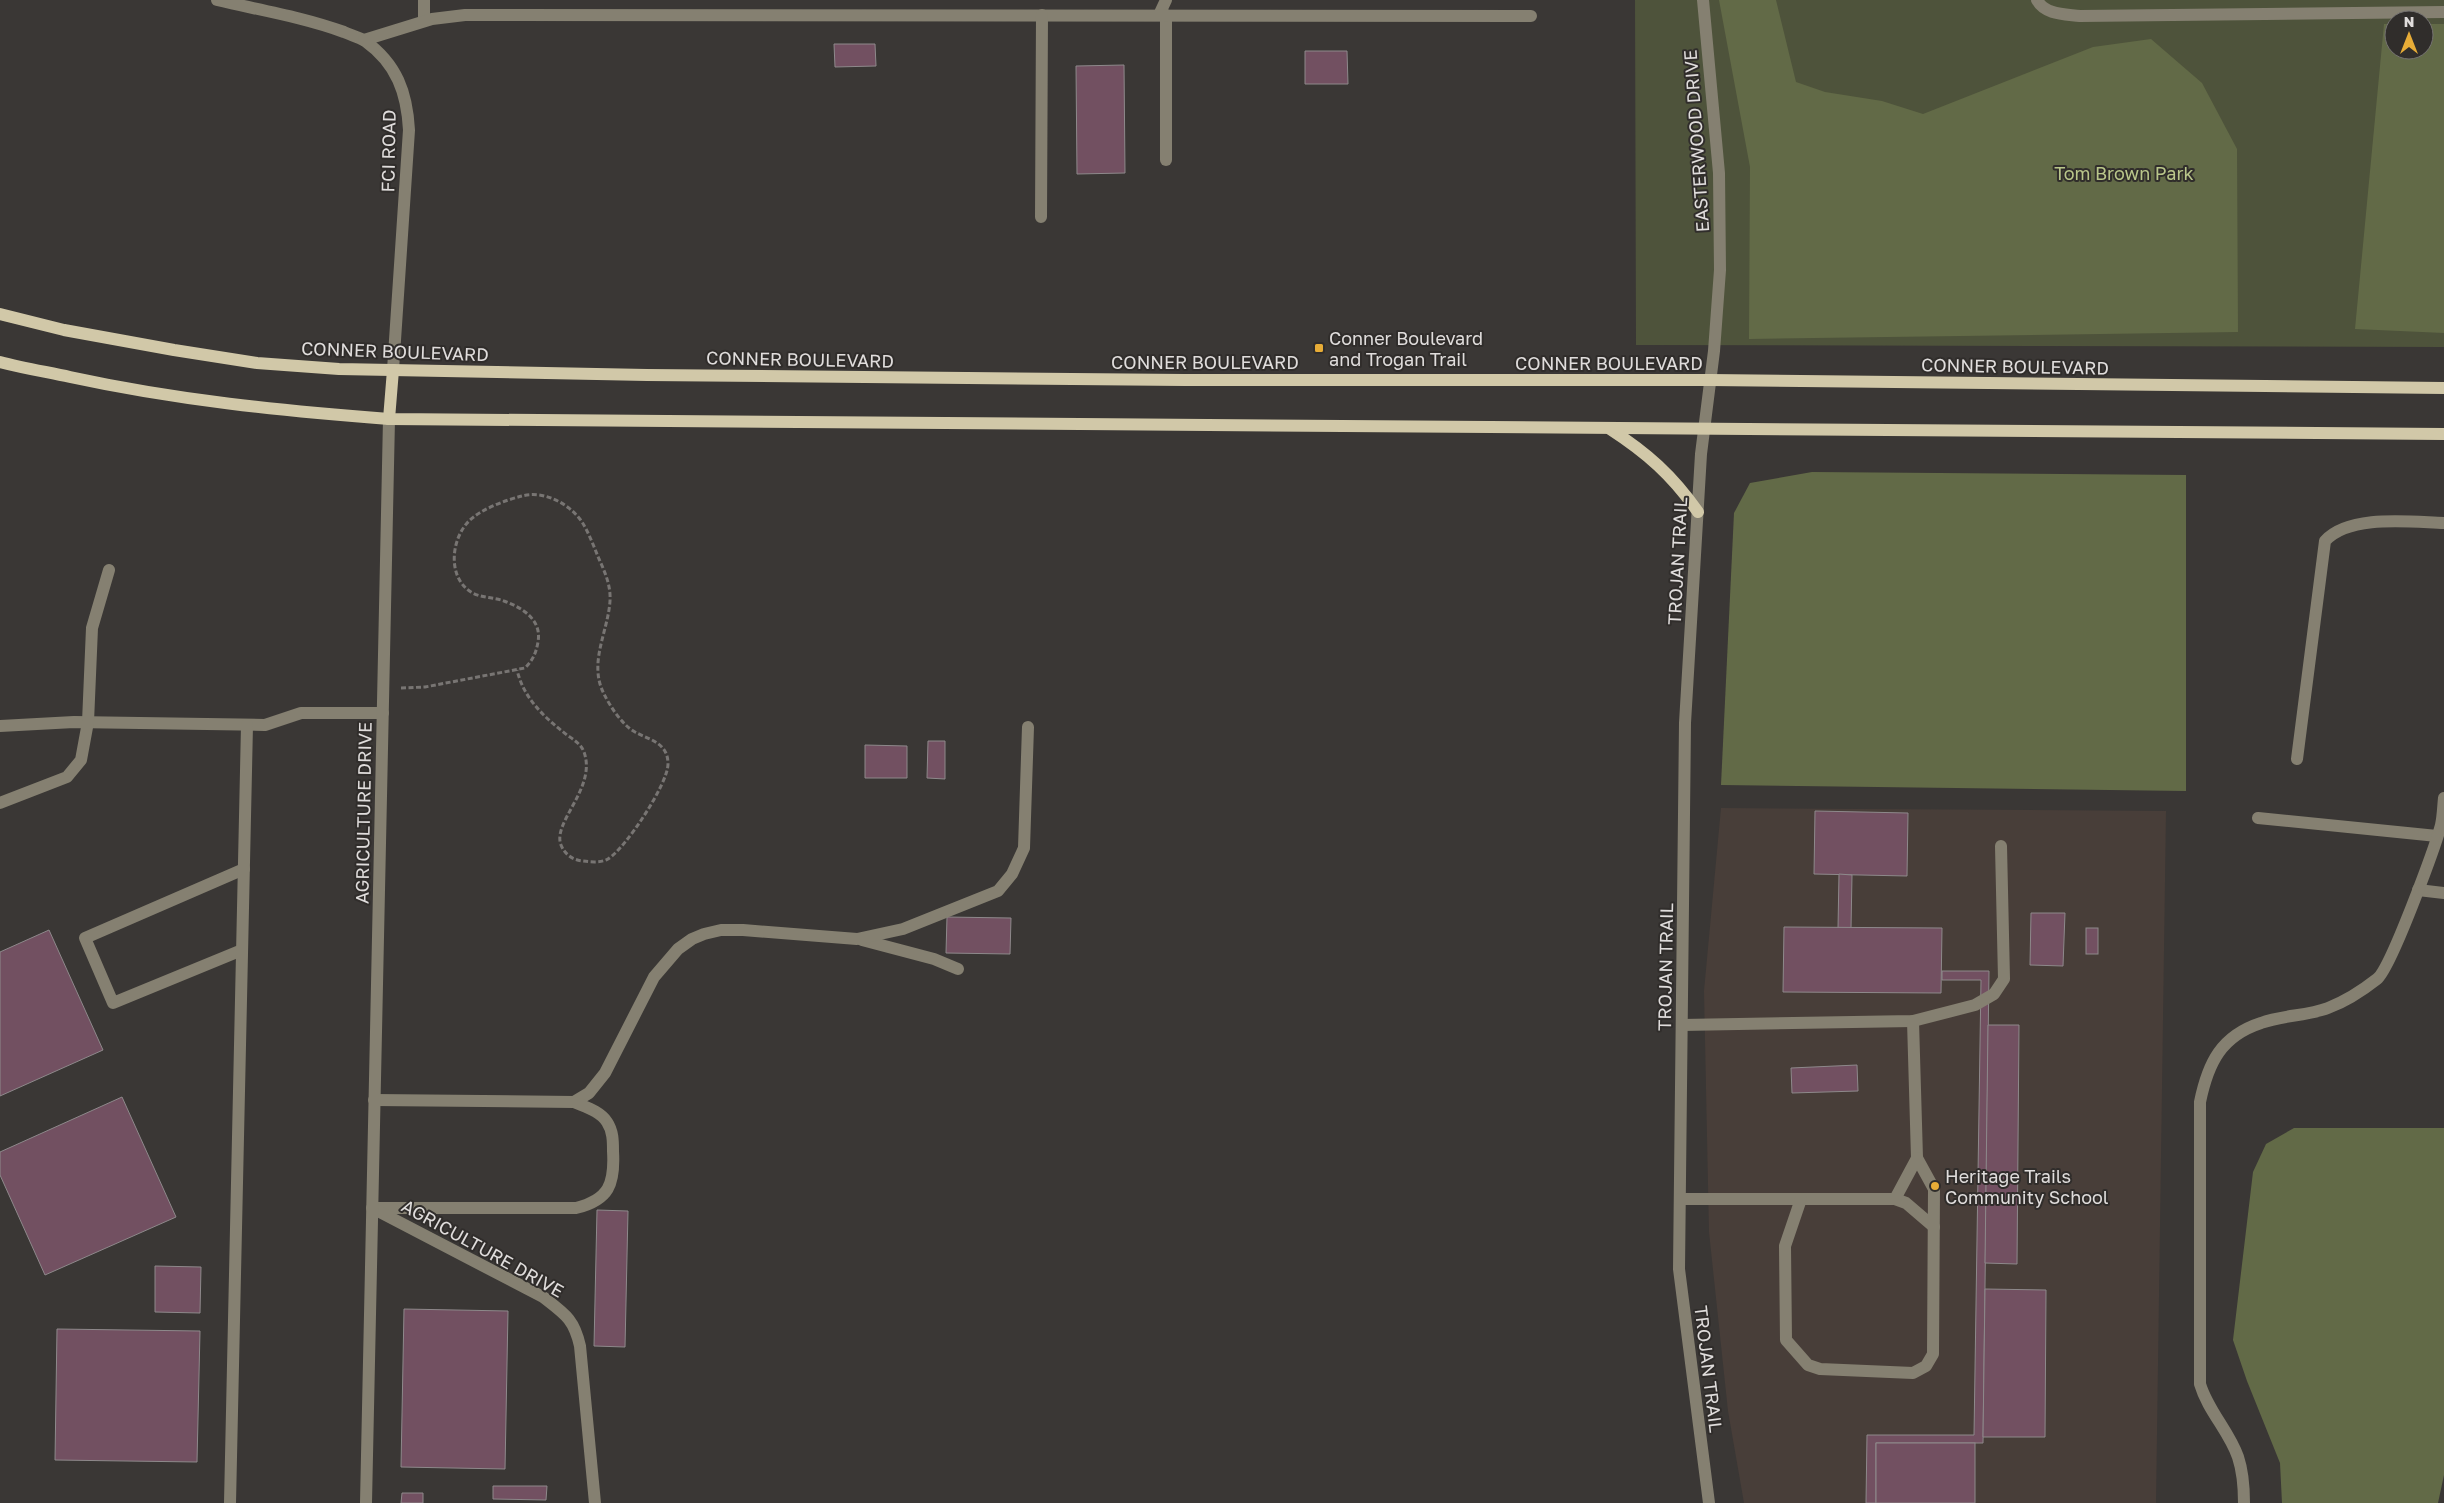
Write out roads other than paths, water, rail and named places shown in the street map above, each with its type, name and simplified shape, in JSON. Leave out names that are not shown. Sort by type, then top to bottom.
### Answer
[{"type":"main road","name":"CONNER BOULEVARD","points":[[0,314],[64,330],[174,350],[257,362],[339,369],[647,375],[1184,380],[1710,380],[2444,388]]},
{"type":"main road","points":[[0,362],[113,386],[208,402],[294,412],[389,419],[2444,434]]},
{"type":"main road","points":[[389,419],[393,370]]},
{"type":"main road","points":[[1610,428],[1642,449],[1669,473],[1698,512]]},
{"type":"street","name":"FCI ROAD","points":[[217,0],[328,26],[364,40],[388,63],[399,81],[407,104],[409,130],[393,370]]},
{"type":"street","points":[[424,0],[424,22]]},
{"type":"street","points":[[1166,0],[1163,15],[1166,160]]},
{"type":"street","name":"EASTERWOOD DRIVE","points":[[1703,0],[1719,173],[1720,270],[1704,429]]},
{"type":"street","points":[[2037,0],[2040,6],[2055,13],[2080,16],[2444,12]]},
{"type":"street","points":[[364,40],[424,22],[465,15],[1531,16]]},
{"type":"street","points":[[1041,217],[1042,15]]},
{"type":"street","name":"AGRICULTURE DRIVE","points":[[366,1503],[389,419]]},
{"type":"street","name":"TROJAN TRAIL","points":[[1704,429],[1685,723],[1679,1269],[1709,1503]]},
{"type":"street","points":[[2297,759],[2325,541],[2331,534],[2347,527],[2375,522],[2444,523]]},
{"type":"street","points":[[0,803],[67,777],[80,760],[88,722],[92,628],[109,570]]},
{"type":"street","points":[[0,726],[88,722],[264,725],[300,713],[383,713]]},
{"type":"street","points":[[230,1503],[247,725]]},
{"type":"street","points":[[857,939],[903,929],[998,891],[1012,874],[1024,848],[1028,727]]},
{"type":"street","points":[[2244,1503],[2244,1482],[2237,1455],[2208,1406],[2200,1384],[2200,1102],[2204,1083],[2210,1064],[2219,1052],[2240,1032],[2262,1022],[2328,1008],[2379,978],[2394,950],[2438,836],[2444,798]]},
{"type":"street","points":[[2258,818],[2438,836]]},
{"type":"street","points":[[1682,1025],[1913,1021],[1975,1005],[1994,994],[2004,979],[2001,846]]},
{"type":"street","points":[[242,950],[113,1003],[85,938],[244,869]]},
{"type":"street","points":[[2418,890],[2444,892]]},
{"type":"street","points":[[574,1102],[590,1093],[605,1072],[663,964],[692,939],[721,930],[857,939],[934,959],[958,969]]},
{"type":"street","points":[[1801,1198],[1785,1246],[1786,1340],[1808,1365],[1820,1369],[1913,1373],[1926,1366],[1933,1354],[1934,1189],[1917,1158],[1913,1021]]},
{"type":"street","points":[[372,1208],[576,1208],[591,1204],[604,1194],[612,1184],[614,1163],[613,1135],[606,1120],[596,1112],[574,1102],[374,1100]]},
{"type":"street","points":[[1895,1198],[1917,1158]]},
{"type":"street","points":[[1680,1199],[1895,1198],[1906,1203],[1934,1227]]},
{"type":"street","name":"AGRICULTURE DRIVE","points":[[372,1208],[543,1297],[564,1313],[576,1328],[580,1346],[595,1503]]},
{"type":"place","name":"Conner Boulevard and Trogan Trail","points":[[1319,348]]},
{"type":"place","name":"Heritage Trails Community School","points":[[1935,1186]]},
{"type":"park label","name":"Tom Brown Park","points":[[2124,173]]}]
